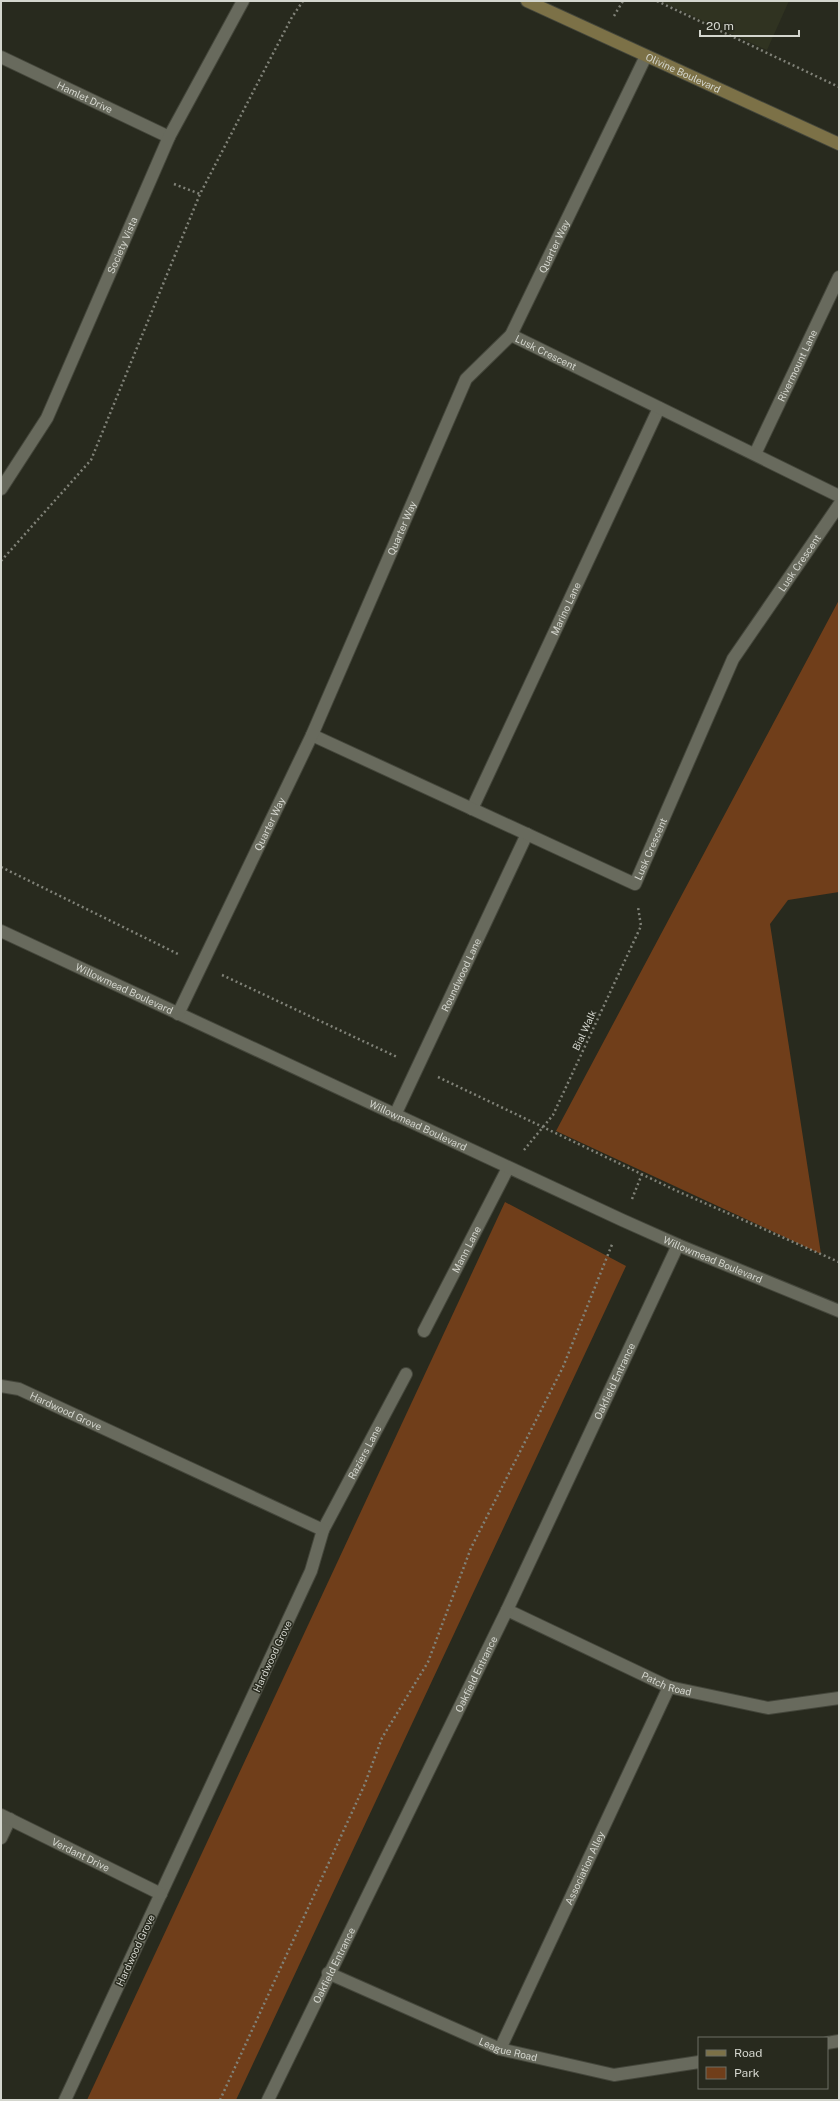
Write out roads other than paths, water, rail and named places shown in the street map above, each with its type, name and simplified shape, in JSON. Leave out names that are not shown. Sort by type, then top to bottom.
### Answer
[{"type":"street","name":"Society Vista","points":[[1,489],[47,418],[169,137],[243,1]]},
{"type":"street","name":"Olivine Boulevard","points":[[527,1],[839,144]]},
{"type":"street","name":"Quarter Way","points":[[178,1014],[312,734],[466,379],[511,335],[646,56]]},
{"type":"street","name":"Hamlet Drive","points":[[1,57],[169,137]]},
{"type":"street","name":"Rivermount Lane","points":[[755,454],[839,277]]},
{"type":"street","name":"Lusk Crescent","points":[[511,335],[839,496]]},
{"type":"street","name":"Marino Lane","points":[[472,809],[659,408]]},
{"type":"street","name":"Lusk Crescent","points":[[312,734],[635,884],[733,659],[839,504]]},
{"type":"street","name":"Roundwood Lane","points":[[394,1115],[527,834]]},
{"type":"street","name":"Willowmead Boulevard","points":[[1,931],[622,1220],[678,1245],[839,1311]]},
{"type":"street","name":"Mann Lane","points":[[424,1331],[508,1168]]},
{"type":"street","name":"Oakfield Entrance","points":[[268,2100],[328,1973],[507,1610],[678,1245]]},
{"type":"street","name":"Raziers Lane","points":[[323,1530],[406,1374]]},
{"type":"street","name":"Hardwood Grove","points":[[1,1386],[19,1389],[323,1530],[311,1571],[65,2100]]},
{"type":"street","name":"Patch Road","points":[[507,1610],[669,1687],[768,1708],[839,1698]]},
{"type":"street","name":"Association Alley","points":[[500,2049],[669,1687]]},
{"type":"street","name":"Verdant Drive","points":[[5,1817],[161,1894]]},
{"type":"street","points":[[1,1838],[5,1817]]},
{"type":"street","name":"League Road","points":[[328,1973],[500,2049],[614,2076],[698,2062]]},
{"type":"street","points":[[828,2043],[839,2041]]}]
